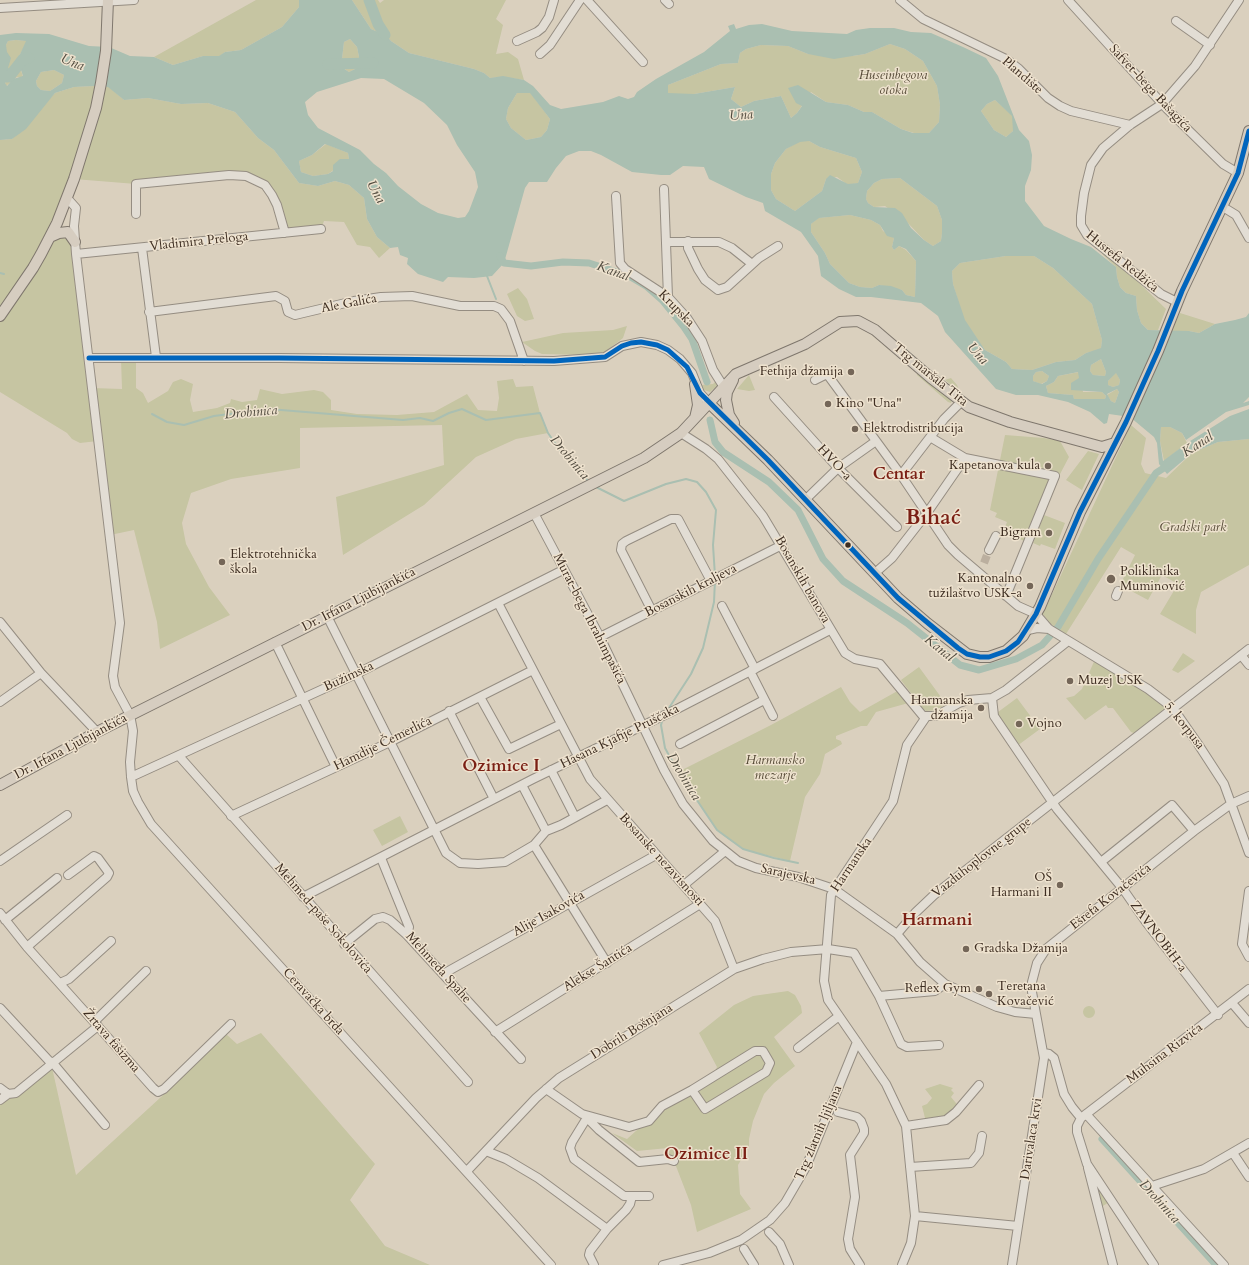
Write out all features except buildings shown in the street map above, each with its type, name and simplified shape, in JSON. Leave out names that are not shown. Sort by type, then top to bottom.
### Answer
[{"type":"main road","points":[[0,316],[33,268],[50,237],[67,198],[96,108],[104,68],[108,2]]},
{"type":"main road","points":[[709,403],[737,428],[898,598],[933,628],[967,654],[980,657],[989,657],[1006,651],[1018,642],[1028,630],[1036,614],[1080,512],[1149,371],[1177,302],[1238,173],[1249,131]]},
{"type":"main road","points":[[50,237],[59,233],[68,232],[75,242]]},
{"type":"main road","name":"Trg maršala Tita","points":[[741,372],[805,344],[833,326],[849,321],[863,323],[882,336],[961,402],[1010,422],[1102,447]]},
{"type":"main road","name":"Dr. Irfana Ljubijankića","points":[[0,785],[130,715],[644,458],[681,433],[709,403],[725,390],[731,378],[741,372]]},
{"type":"main road","points":[[695,384],[698,404],[696,418],[710,415],[726,419]]},
{"type":"main road","points":[[725,390],[729,415],[737,428]]},
{"type":"main road","points":[[1108,457],[1102,447],[1117,439]]},
{"type":"street","points":[[0,8],[134,0]]},
{"type":"street","points":[[517,41],[537,32],[542,28],[549,17],[554,0]]},
{"type":"street","points":[[540,54],[550,45],[580,0]]},
{"type":"street","points":[[587,0],[643,62]]},
{"type":"street","name":"Plandište","points":[[900,0],[922,19],[1006,59],[1048,98],[1060,106],[1071,111],[1130,125]]},
{"type":"street","name":"Husrefa Redžića","points":[[1177,302],[1161,294],[1087,235],[1082,225],[1081,216],[1084,193],[1091,165],[1103,148],[1130,125],[1162,104],[1195,66],[1239,0]]},
{"type":"street","name":"Safvet-bega Bašagića","points":[[1073,2],[1162,104],[1223,164],[1238,173]]},
{"type":"street","points":[[1176,21],[1210,45]]},
{"type":"street","points":[[136,214],[136,184],[229,175],[246,176],[265,185],[272,195],[277,205],[285,233]]},
{"type":"street","points":[[664,189],[668,297]]},
{"type":"street","name":"Krupska","points":[[616,196],[620,263],[625,269],[668,297],[687,318],[702,341],[714,370],[725,390]]},
{"type":"street","points":[[67,198],[76,208],[74,226],[76,254],[120,623],[114,676],[115,687],[130,715]]},
{"type":"street","points":[[63,207],[74,226]]},
{"type":"street","points":[[1223,207],[1236,215],[1249,238]]},
{"type":"street","name":"Vladimira Preloga","points":[[76,254],[321,229]]},
{"type":"street","points":[[688,241],[688,248],[698,269],[705,280],[718,290],[727,287],[768,251],[778,246]]},
{"type":"street","points":[[666,242],[719,242],[732,248],[752,264]]},
{"type":"street","points":[[142,248],[149,312],[156,357]]},
{"type":"street","name":"Ale Galića","points":[[149,312],[276,296],[284,301],[288,312],[295,315],[354,301],[382,297],[412,296],[460,306],[494,306],[501,309],[510,321],[524,361]]},
{"type":"street","points":[[88,358],[156,357],[554,361],[605,357],[622,346],[632,343],[649,343],[668,350],[680,359],[692,373],[695,384],[700,393],[709,403]]},
{"type":"street","points":[[815,380],[827,374],[874,443],[901,475],[948,545],[1018,606],[1036,614]]},
{"type":"street","name":"HVO-a","points":[[774,397],[838,468],[897,527]]},
{"type":"street","points":[[901,475],[930,437],[961,402]]},
{"type":"street","name":"Bosanskih banova","points":[[681,433],[706,449],[718,459],[763,516],[782,545],[830,630],[845,653],[850,657],[876,662],[884,667],[920,713],[926,717]]},
{"type":"street","points":[[930,437],[965,458],[1055,476],[1006,596]]},
{"type":"street","points":[[805,500],[838,468],[874,443]]},
{"type":"street","points":[[875,573],[892,558],[926,514],[965,458]]},
{"type":"street","name":"Murat-bega Ibrahimpašića","points":[[534,513],[600,637],[643,726]]},
{"type":"street","points":[[652,611],[621,550],[622,544],[626,541],[671,519],[678,519],[715,579]]},
{"type":"street","points":[[989,550],[996,536]]},
{"type":"street","name":"Bosanskih kraljeva","points":[[600,637],[782,545]]},
{"type":"street","name":"Bužimska","points":[[131,777],[356,674],[563,570]]},
{"type":"street","name":"Bosanske nezavisnosti","points":[[498,602],[590,779],[715,921],[734,969]]},
{"type":"street","points":[[722,606],[752,670],[764,700],[773,716]]},
{"type":"street","name":"5. korpusa","points":[[1036,614],[1049,629],[1148,689],[1173,708],[1221,778],[1249,853]]},
{"type":"street","points":[[327,616],[446,854],[452,859],[460,863],[478,864],[505,862],[534,845],[546,831],[607,800]]},
{"type":"street","points":[[0,622],[41,673],[97,732]]},
{"type":"street","points":[[1028,630],[1037,628],[1049,629]]},
{"type":"street","name":"Hasana Kjafije Pruščaka","points":[[303,897],[435,831],[551,770],[677,709],[830,630]]},
{"type":"street","points":[[926,717],[936,716],[959,703],[968,700],[992,698],[1006,690],[1065,639]]},
{"type":"street","points":[[275,642],[336,767]]},
{"type":"street","name":"Vazduhoplovne grupe","points":[[897,934],[914,913],[934,895],[1249,649]]},
{"type":"street","points":[[1241,655],[1249,665]]},
{"type":"street","name":"Hamdije Čemerlića","points":[[231,816],[390,742],[533,670]]},
{"type":"street","points":[[0,702],[41,673]]},
{"type":"street","points":[[480,696],[509,749],[561,724]]},
{"type":"street","name":"ZAVNOBiH-a","points":[[992,698],[994,716],[1053,803],[1123,889],[1146,922],[1218,1015]]},
{"type":"street","points":[[680,744],[764,700]]},
{"type":"street","points":[[449,711],[494,800]]},
{"type":"street","name":"Ceravačka brda","points":[[130,715],[133,731],[130,762],[133,791],[151,824],[551,1265]]},
{"type":"street","name":"Harmanska","points":[[902,1265],[911,1243],[915,1216],[906,1126],[886,1084],[828,1000],[825,988],[830,902],[834,889],[886,813],[895,796],[907,745],[926,717]]},
{"type":"street","name":"Sarajevska","points":[[643,726],[664,770],[683,804],[702,829],[724,852],[738,861],[756,868],[798,877],[834,889],[897,934],[920,962],[945,984],[997,1007],[1015,1012],[1036,1014]]},
{"type":"street","name":"Mehmed-paše Sokolovića","points":[[179,756],[344,944],[468,1082]]},
{"type":"street","points":[[551,770],[575,817]]},
{"type":"street","points":[[522,785],[546,831]]},
{"type":"street","name":"Ešrefa Kovačevića","points":[[1036,1014],[1032,982],[1034,971],[1041,955],[1052,944],[1194,831],[1231,804],[1249,796]]},
{"type":"street","points":[[1101,862],[1172,805],[1194,831]]},
{"type":"street","points":[[0,861],[67,815]]},
{"type":"street","points":[[534,845],[606,962]]},
{"type":"street","points":[[684,885],[724,852]]},
{"type":"street","name":"Alije Isakovića","points":[[443,974],[569,902],[656,855]]},
{"type":"street","points":[[27,947],[107,878],[109,873],[98,858],[94,856],[68,875]]},
{"type":"street","points":[[381,858],[409,927],[407,934]]},
{"type":"street","points":[[2,916],[57,878]]},
{"type":"street","points":[[1249,891],[1242,944],[1249,957]]},
{"type":"street","name":"Alekse Šantića","points":[[495,1032],[700,904]]},
{"type":"street","name":"Žrtava fašizma","points":[[2,916],[27,947],[158,1092],[164,1090],[232,1024]]},
{"type":"street","name":"Mehmeda Spahe","points":[[344,944],[375,919],[383,917],[399,926],[521,1059]]},
{"type":"street","points":[[60,983],[69,979],[111,941]]},
{"type":"street","name":"Dobrih Bošnjana","points":[[467,1171],[546,1089],[559,1078],[622,1037],[734,969],[791,952],[828,949],[854,953],[878,996]]},
{"type":"street","points":[[0,1088],[8,1094],[16,1094],[96,1024],[146,971]]},
{"type":"street","points":[[938,1045],[907,1047],[902,1045],[878,996],[935,991],[945,984]]},
{"type":"street","name":"Muhsina Rizvića","points":[[1084,1116],[1218,1015],[1249,989]]},
{"type":"street","points":[[1232,1003],[1249,1023]]},
{"type":"street","points":[[0,1008],[52,1063],[105,1125]]},
{"type":"street","name":"Darivalaca krvi","points":[[1012,1265],[1040,1090],[1044,1054],[1036,1014]]},
{"type":"street","points":[[798,1048],[839,1016]]},
{"type":"street","name":"Trg zlatnih ljiljana","points":[[663,1265],[709,1253],[741,1240],[770,1220],[785,1203],[806,1167],[857,1042]]},
{"type":"street","points":[[546,1089],[582,1114],[623,1126],[635,1126],[649,1121],[662,1106],[692,1090],[755,1051],[763,1051],[770,1063],[766,1072],[705,1109],[692,1090]]},
{"type":"street","points":[[1044,1054],[1049,1054],[1054,1058],[1064,1094],[1072,1107],[1084,1116],[1152,1186],[1224,1265]]},
{"type":"street","points":[[906,1126],[946,1120],[956,1112],[979,1085]]},
{"type":"street","points":[[0,1100],[8,1094]]},
{"type":"street","points":[[838,1112],[857,1117],[861,1121],[864,1129],[864,1133],[850,1155],[855,1198],[848,1239],[850,1249],[860,1265]]},
{"type":"street","points":[[588,1116],[591,1122],[599,1130],[639,1162],[668,1159],[674,1161]]},
{"type":"street","points":[[588,1116],[570,1148],[574,1159],[621,1194],[632,1196],[649,1196]]},
{"type":"street","points":[[1084,1116],[1077,1126],[1077,1132],[1114,1265]]},
{"type":"street","points":[[910,1168],[971,1163],[979,1153],[982,1136]]},
{"type":"street","points":[[1152,1186],[1204,1169],[1249,1143]]},
{"type":"street","points":[[486,1151],[506,1159],[538,1178],[607,1229]]},
{"type":"street","points":[[1233,1153],[1249,1177]]},
{"type":"street","points":[[1087,1164],[1154,1265]]},
{"type":"street","points":[[1093,1192],[1096,1186],[1102,1186]]},
{"type":"street","points":[[594,1265],[589,1255],[590,1251],[607,1229],[626,1210],[630,1204],[632,1196]]},
{"type":"street","points":[[915,1216],[1018,1226]]},
{"type":"street","points":[[769,1232],[780,1244],[789,1265]]},
{"type":"street","points":[[744,1250],[754,1265]]},
{"type":"green space","points":[[256,0],[299,0],[299,7],[282,27],[241,50],[225,52],[220,56],[203,56],[173,65],[154,57]]},
{"type":"green space","points":[[352,0],[378,0],[380,3],[384,0],[506,0],[496,19],[503,25],[496,54],[508,52],[518,59],[524,80],[503,77],[490,78],[484,73],[474,69],[409,53],[391,41],[387,36],[371,29]]},
{"type":"green space","points":[[350,39],[357,47],[359,57],[357,68],[349,72],[343,68],[342,59],[344,42]]},
{"type":"green space","points":[[8,41],[27,41],[16,62],[20,67],[23,77],[17,77],[6,86],[6,45]]},
{"type":"green space","name":"Huseinbegova otoka","points":[[890,44],[905,49],[923,61],[937,86],[940,105],[939,122],[929,133],[914,133],[901,129],[872,112],[864,112],[848,105],[826,102],[811,92],[797,113],[791,118],[781,96],[754,101],[741,107],[731,99],[735,87],[694,94],[668,94],[668,85],[721,64],[738,63],[740,53],[746,49],[761,45],[788,46],[808,54],[853,56],[865,54]]},
{"type":"green space","points":[[54,70],[64,75],[62,83],[50,91],[41,90],[37,86],[36,81],[41,72]]},
{"type":"green space","points":[[74,87],[109,87],[124,100],[148,98],[181,104],[208,103],[235,112],[258,138],[274,150],[299,183],[318,186],[335,181],[349,185],[364,198],[367,219],[377,237],[390,248],[379,258],[370,247],[357,245],[344,222],[324,221],[321,229],[285,233],[272,195],[246,176],[136,184],[74,179],[57,223],[64,238],[75,242],[92,388],[122,389],[121,359],[136,359],[136,388],[143,393],[148,403],[168,391],[173,382],[181,379],[193,384],[190,400],[193,412],[217,408],[230,403],[231,399],[242,402],[257,400],[260,389],[282,394],[314,390],[323,392],[331,400],[331,410],[357,414],[397,415],[434,412],[467,394],[478,410],[497,411],[499,398],[497,381],[513,379],[516,387],[533,386],[540,413],[548,433],[516,439],[476,457],[424,505],[343,555],[336,497],[444,465],[442,425],[300,428],[300,468],[231,479],[191,493],[182,523],[186,544],[209,587],[230,615],[160,649],[157,622],[134,530],[110,535],[98,441],[80,443],[72,439],[67,433],[0,392],[0,140],[12,139],[55,93]]},
{"type":"green space","points":[[530,92],[550,119],[547,130],[541,137],[526,140],[511,128],[506,119],[508,108],[517,93]]},
{"type":"green space","points":[[995,100],[1013,116],[1013,131],[1006,137],[994,130],[981,111],[987,104]]},
{"type":"green space","points":[[800,141],[809,141],[820,147],[856,158],[862,172],[858,183],[848,185],[837,177],[826,179],[822,191],[795,211],[776,199],[771,190],[771,174],[775,163],[786,149]]},
{"type":"green space","points":[[326,144],[348,153],[349,159],[328,174],[313,176],[301,172],[299,161],[312,155]]},
{"type":"green space","points":[[900,178],[937,206],[942,220],[942,233],[941,241],[933,246],[924,240],[906,221],[885,206],[874,207],[868,203],[866,199],[867,191],[874,183],[882,179]]},
{"type":"green space","points":[[850,215],[871,220],[880,225],[883,231],[894,238],[892,247],[894,250],[899,246],[906,250],[916,261],[915,297],[906,295],[902,290],[879,285],[872,288],[860,287],[849,283],[830,264],[825,253],[811,232],[811,224],[818,218]]},
{"type":"green space","points":[[1105,250],[1166,309],[1158,330],[1148,330],[1141,323],[1137,310],[1136,296],[1126,293],[1120,287],[1116,267],[1102,254]]},
{"type":"green space","points":[[1006,256],[1034,256],[1053,268],[1092,304],[1102,340],[1101,349],[1086,353],[1075,360],[1056,362],[1032,370],[1012,369],[1006,362],[985,350],[964,320],[953,284],[952,271],[960,263]]},
{"type":"green space","points":[[518,288],[527,299],[534,319],[525,321],[517,316],[507,294]]},
{"type":"green space","points":[[1180,313],[1215,324],[1199,333],[1189,331],[1171,331]]},
{"type":"green space","points":[[627,326],[623,338],[605,352],[586,355],[542,354],[522,342],[563,333],[613,330]]},
{"type":"green space","points":[[1101,359],[1106,372],[1105,376],[1093,375],[1090,371],[1091,365]]},
{"type":"green space","points":[[1042,371],[1049,376],[1047,381],[1041,384],[1033,381],[1033,376],[1036,372]]},
{"type":"green space","points":[[1079,372],[1083,392],[1102,392],[1106,396],[1105,399],[1074,399],[1073,395],[1048,393],[1046,386],[1054,382],[1058,376]]},
{"type":"green space","points":[[1116,372],[1120,380],[1119,385],[1113,387],[1108,385],[1108,381]]},
{"type":"green space","points":[[917,373],[952,400],[951,403],[917,375]]},
{"type":"green space","points":[[749,375],[755,390],[749,391],[737,389]]},
{"type":"green space","points":[[951,378],[957,385],[960,392],[945,380]]},
{"type":"green space","points":[[717,380],[718,385],[710,392],[704,390],[701,385],[713,384]]},
{"type":"green space","points":[[1117,389],[1119,392],[1115,403],[1111,401],[1107,395]]},
{"type":"green space","name":"Gradski park","points":[[1131,425],[1146,438],[1141,464],[1145,473],[1166,478],[1192,453],[1218,442],[1249,439],[1249,565],[1201,592],[1196,610],[1196,634],[1160,614],[1178,584],[1162,575],[1148,600],[1120,585],[1135,555],[1121,547],[1066,634],[1051,624],[1042,613]]},
{"type":"green space","points":[[1161,427],[1170,427],[1182,433],[1187,443],[1164,461],[1160,441]]},
{"type":"green space","points":[[1005,435],[1044,438],[1060,441],[1069,457],[1059,476],[1055,476],[1029,543],[1003,532],[1007,522],[995,517],[997,513],[990,510]]},
{"type":"green space","points":[[1088,451],[1099,454],[1082,490],[1066,480]]},
{"type":"green space","name":"Bigram","points":[[1044,515],[1065,523],[1055,549],[1033,543]]},
{"type":"green space","points":[[1183,653],[1195,661],[1178,673],[1172,670]]},
{"type":"green space","points":[[1096,657],[1173,708],[1139,735],[1131,732],[1113,708],[1108,708],[1106,705],[1085,720],[1066,698],[1074,696],[1082,689]]},
{"type":"green space","points":[[919,667],[946,704],[937,710],[926,711],[922,708],[901,680]]},
{"type":"green space","name":"Harmansko mezarje","points":[[841,687],[850,702],[860,712],[901,689],[912,702],[876,712],[867,726],[861,726],[836,736],[836,739],[841,741],[842,744],[825,754],[820,774],[805,797],[790,861],[743,849],[728,839],[717,830],[678,772],[771,725]]},
{"type":"green space","name":"Vojno","points":[[1017,698],[1040,729],[1017,746],[994,715]]},
{"type":"green space","points":[[400,816],[408,832],[382,846],[373,830]]},
{"type":"green space","points":[[788,991],[795,995],[801,1006],[802,1013],[774,1037],[795,1066],[774,1083],[764,1094],[753,1121],[749,1139],[749,1147],[738,1165],[740,1194],[751,1209],[697,1232],[691,1205],[674,1161],[668,1159],[668,1148],[637,1151],[612,1133],[627,1139],[647,1121],[658,1104],[666,1098],[712,1077],[717,1067],[699,1033],[734,1005],[753,996]]},
{"type":"green space","points":[[1091,1006],[1094,1007],[1094,1017],[1087,1018],[1084,1017],[1083,1010],[1084,1007]]},
{"type":"green space","points":[[261,1033],[375,1164],[350,1200],[385,1246],[430,1265],[0,1265],[0,1091],[11,1095],[51,1063],[76,1175],[161,1097],[226,1034],[237,1044]]},
{"type":"green space","points":[[940,1084],[953,1088],[951,1090],[954,1093],[951,1097],[960,1108],[956,1112],[926,1122],[922,1106],[927,1104],[932,1098],[925,1089]]},
{"type":"green space","points":[[1087,1164],[1111,1201],[1098,1209]]},
{"type":"water","points":[[299,0],[352,0],[371,29],[387,36],[391,41],[409,53],[474,69],[484,73],[490,78],[503,76],[524,80],[533,86],[550,105],[561,109],[603,102],[619,96],[628,99],[634,97],[637,92],[656,79],[704,52],[730,31],[728,26],[734,24],[736,29],[749,25],[762,24],[792,31],[847,34],[856,30],[870,28],[894,28],[911,32],[931,33],[963,47],[986,58],[998,76],[1019,130],[1029,141],[1032,155],[1031,170],[1025,186],[1025,201],[1044,226],[1091,247],[1116,267],[1120,287],[1126,293],[1136,296],[1137,310],[1141,323],[1148,330],[1189,331],[1199,333],[1215,324],[1246,317],[1249,313],[1249,397],[1243,403],[1249,401],[1249,405],[1226,412],[1186,440],[1182,433],[1170,427],[1161,427],[1160,441],[1163,461],[1187,443],[1230,416],[1249,409],[1249,439],[1218,442],[1192,453],[1167,474],[1159,464],[1157,443],[1154,437],[1130,417],[1109,414],[1107,423],[1104,424],[1090,412],[1068,402],[1038,395],[1016,395],[996,389],[945,332],[938,316],[921,303],[871,297],[856,297],[839,289],[821,276],[818,256],[801,232],[765,211],[763,203],[746,197],[709,179],[704,167],[683,166],[670,175],[661,175],[632,172],[591,151],[579,151],[566,156],[547,182],[529,182],[525,188],[504,263],[492,276],[474,278],[448,277],[443,282],[418,274],[407,264],[408,258],[400,255],[398,247],[390,248],[377,237],[367,219],[364,198],[349,185],[335,181],[318,186],[299,183],[274,150],[258,138],[235,112],[208,103],[181,104],[148,98],[124,100],[108,87],[74,87],[55,93],[26,129],[12,139],[0,140],[0,35],[16,33],[49,34],[89,46],[109,47],[130,56],[154,57],[173,65],[203,56],[219,56],[225,52],[241,50],[282,27],[299,7]],"holes":[[[350,39],[357,47],[359,57],[357,68],[349,72],[343,68],[342,59],[344,42]],[[8,41],[26,41],[16,63],[20,67],[23,76],[13,79],[7,86],[5,83],[12,70],[8,68],[11,58],[7,52],[6,45]],[[890,44],[905,49],[923,61],[937,86],[940,105],[939,122],[929,133],[913,133],[901,129],[872,112],[864,112],[848,105],[826,102],[798,85],[788,88],[796,103],[802,106],[791,118],[781,96],[754,101],[741,107],[731,99],[735,87],[694,94],[668,93],[668,85],[721,64],[738,63],[740,53],[746,49],[761,45],[788,46],[808,54],[834,59],[865,54]],[[54,70],[64,75],[62,83],[50,91],[41,90],[37,86],[36,81],[41,72]],[[361,78],[384,79],[424,103],[447,125],[457,145],[475,172],[478,187],[469,211],[465,217],[458,218],[438,213],[421,204],[398,186],[360,150],[318,128],[308,115],[305,102],[317,92]],[[517,93],[530,93],[550,119],[547,130],[541,137],[526,140],[511,128],[506,119],[508,108]],[[995,100],[1012,116],[1013,131],[1006,137],[994,130],[981,111],[987,104]],[[809,141],[820,147],[856,158],[862,172],[858,183],[848,184],[830,175],[826,179],[822,191],[795,211],[776,199],[771,190],[771,174],[775,163],[786,149],[800,142]],[[325,144],[348,153],[349,159],[340,159],[333,165],[333,171],[328,174],[313,176],[301,172],[299,161],[312,155]],[[900,178],[937,206],[942,220],[941,241],[933,246],[911,228],[902,213],[895,208],[874,207],[868,203],[866,199],[867,191],[874,183],[882,179]],[[850,215],[871,220],[880,225],[887,236],[894,238],[892,247],[894,250],[899,246],[906,249],[916,261],[915,297],[906,295],[902,290],[891,286],[879,285],[872,288],[860,287],[849,283],[830,264],[825,253],[811,232],[811,224],[819,218]],[[1006,256],[1034,256],[1053,268],[1092,304],[1102,340],[1101,348],[1086,353],[1075,360],[1056,362],[1032,370],[1012,369],[1006,362],[985,350],[965,320],[953,284],[952,271],[960,263]],[[1101,359],[1106,372],[1105,376],[1093,375],[1090,371],[1091,365]],[[1042,371],[1049,376],[1047,381],[1042,384],[1033,381],[1033,376],[1036,372]],[[1078,372],[1079,378],[1071,383],[1071,390],[1102,392],[1106,396],[1105,399],[1074,399],[1073,395],[1048,393],[1046,386],[1054,382],[1058,376]],[[1116,373],[1120,380],[1119,385],[1113,387],[1108,385],[1108,381]],[[1117,389],[1119,392],[1115,403],[1111,401],[1107,394]]]},
{"type":"waterway","points":[[369,0],[378,24],[385,35]]},
{"type":"waterway","name":"Una","points":[[0,77],[9,77],[23,59],[29,58]]},
{"type":"waterway","name":"Una","points":[[328,64],[373,63]]},
{"type":"waterway","name":"Kanal","points":[[500,256],[504,263],[531,266],[563,262],[589,263],[629,276],[646,286],[663,301],[692,339],[707,382]]},
{"type":"waterway","name":"Drobinica","points":[[0,273],[4,274]]},
{"type":"waterway","name":"Drobinica","points":[[487,276],[496,299]]},
{"type":"waterway","name":"Drobinica","points":[[152,414],[167,422],[184,425],[214,416],[269,409],[403,420],[420,418],[433,421],[449,413],[462,409],[486,420],[540,413],[548,433],[559,449],[589,482]]},
{"type":"waterway","name":"Kanal","points":[[710,420],[715,442],[723,452],[769,482],[798,510],[823,559],[843,581],[907,623],[960,665],[979,670],[1016,659],[1042,645],[1058,627],[1098,559],[1156,473],[1170,464]]},
{"type":"waterway","name":"Drobinica","points":[[594,486],[624,501],[666,484],[686,479],[697,482],[706,492],[716,510],[713,545],[715,576]]},
{"type":"waterway","name":"Drobinica","points":[[667,711],[691,674],[703,648],[714,602],[715,580]]},
{"type":"waterway","name":"Drobinica","points":[[663,718],[661,725],[665,748],[678,772],[717,830],[743,849],[798,863]]},
{"type":"waterway","name":"Drobinica","points":[[1102,1139],[1216,1265]]},
{"type":"tunnel","points":[[984,563],[989,550]]},
{"type":"transit line","points":[[89,358],[279,358],[554,361],[605,357],[622,346],[631,343],[641,342],[657,345],[668,350],[687,367],[700,393],[768,460],[898,598],[967,654],[980,657],[989,657],[1006,651],[1018,642],[1036,614],[1080,512],[1126,422],[1158,351],[1182,291],[1238,173],[1249,131]]},
{"type":"place","name":"Fethija džamija","points":[[851,372]]},
{"type":"place","name":"Kino \"Una\"","points":[[828,404]]},
{"type":"place","name":"Elektrodistribucija","points":[[855,429]]},
{"type":"place","name":"Kapetanova kula","points":[[1048,466]]},
{"type":"place","name":"Bigram","points":[[1049,533]]},
{"type":"place","name":"Elektrotehnička škola","points":[[222,562]]},
{"type":"place","name":"Poliklinika Muminović","points":[[1111,579]]},
{"type":"place","name":"Kantonalno tužilaštvo USK-a","points":[[1030,586]]},
{"type":"place","name":"Muzej USK","points":[[1070,681]]},
{"type":"place","name":"Harmanska džamija","points":[[981,708]]},
{"type":"place","name":"Vojno","points":[[1019,724]]},
{"type":"place","name":"OŠ Harmani II","points":[[1060,885]]},
{"type":"place","name":"Gradska Džamija","points":[[966,949]]},
{"type":"place","name":"Reflex Gym","points":[[979,989]]},
{"type":"place","name":"Teretana Kovačević","points":[[989,994]]},
{"type":"district","name":"Centar","points":[[899,475]]},
{"type":"district","name":"Bihać","points":[[933,519]]},
{"type":"district","name":"Ozimice I","points":[[501,767]]},
{"type":"district","name":"Harmani","points":[[937,921]]},
{"type":"district","name":"Ozimice II","points":[[706,1155]]}]
